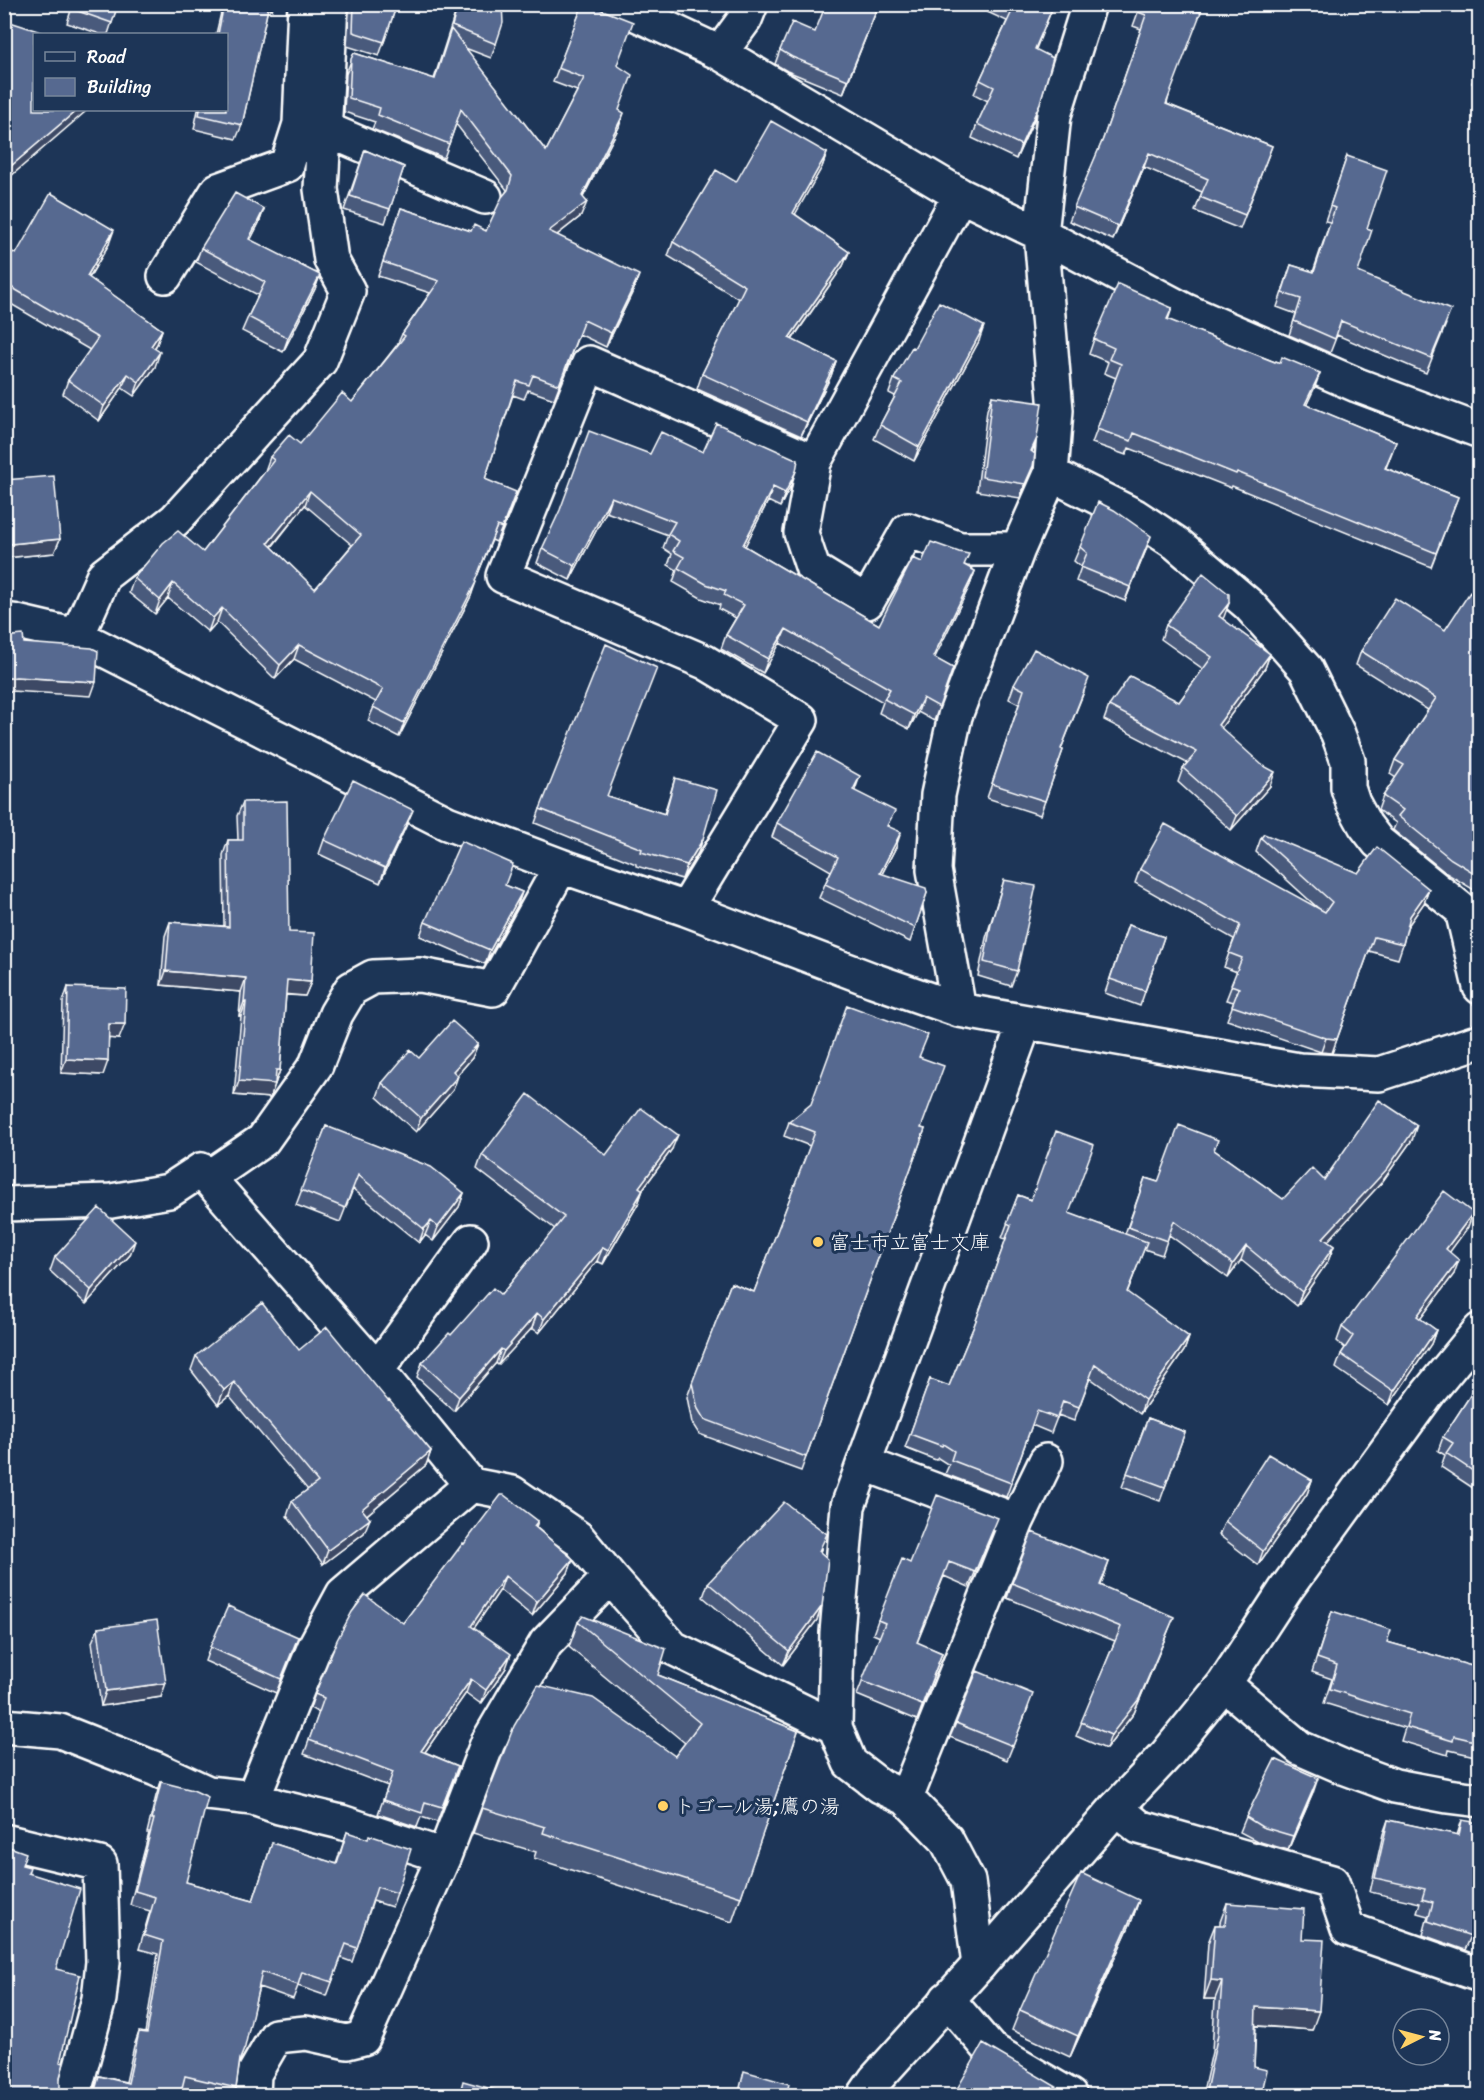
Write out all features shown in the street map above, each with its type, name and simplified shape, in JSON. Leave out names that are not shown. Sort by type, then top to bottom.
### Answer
[{"type":"street","points":[[165,276],[218,190],[287,165],[300,124],[305,4]]},
{"type":"street","points":[[76,636],[104,575],[174,520],[320,361],[348,291],[331,260],[321,189],[332,4]]},
{"type":"street","points":[[615,4],[720,53],[960,195],[1041,234],[1186,311],[1357,385],[1479,431]]},
{"type":"street","points":[[720,53],[745,19],[751,4]]},
{"type":"street","points":[[959,1010],[934,870],[938,795],[955,716],[1018,549],[1051,474],[1056,410],[1041,234],[1054,115],[1089,4]]},
{"type":"street","points":[[323,128],[485,197]]},
{"type":"street","points":[[960,195],[814,462],[801,533],[813,569],[867,602],[908,530],[960,549],[1018,549]]},
{"type":"street","points":[[686,909],[801,720],[705,662],[503,576],[589,363],[814,462]]},
{"type":"street","points":[[1051,474],[1135,516],[1176,543],[1248,605],[1305,669],[1338,734],[1348,761],[1348,788],[1361,818],[1378,842],[1462,910],[1479,987]]},
{"type":"street","points":[[4,621],[13,621],[76,636],[447,823],[959,1010],[1299,1070],[1379,1074],[1479,1041]]},
{"type":"street","points":[[201,1170],[212,1175],[263,1140],[316,1065],[336,1014],[351,988],[374,977],[420,975],[493,989],[561,866]]},
{"type":"street","points":[[979,1965],[968,1881],[946,1839],[906,1798],[880,1786],[850,1763],[835,1727],[837,1633],[848,1506],[1025,1022]]},
{"type":"street","points":[[4,1204],[111,1201],[169,1191],[201,1170]]},
{"type":"street","points":[[201,1170],[376,1370],[471,1485],[512,1493],[578,1538],[673,1647],[835,1727]]},
{"type":"street","points":[[376,1370],[471,1241]]},
{"type":"street","points":[[864,2096],[875,2080],[1116,1808],[1167,1754],[1224,1684],[1286,1589],[1429,1392],[1479,1330]]},
{"type":"street","points":[[906,1798],[1017,1521],[1046,1461]]},
{"type":"street","points":[[865,1464],[1017,1521]]},
{"type":"street","points":[[253,1798],[315,1646],[343,1594],[471,1485]]},
{"type":"street","points":[[253,2096],[254,2074],[276,2037],[306,2033],[346,2042],[363,2038],[444,1856],[488,1742],[546,1643],[610,1577]]},
{"type":"street","points":[[1224,1684],[1300,1748],[1395,1786],[1479,1800]]},
{"type":"street","points":[[4,1726],[60,1731],[156,1769],[208,1793],[253,1798],[279,1807],[341,1822],[444,1856]]},
{"type":"street","points":[[1116,1808],[1139,1827],[1332,1882],[1348,1929],[1479,1975]]},
{"type":"street","points":[[4,1840],[100,1864],[102,1971],[99,1999],[73,2096]]},
{"type":"street","points":[[947,1999],[990,2049],[1070,2096]]},
{"type":"building","points":[[74,4],[118,4],[112,23],[72,9]]},
{"type":"building","points":[[224,4],[269,4],[242,125],[199,115],[200,111],[228,111],[228,33],[218,33]]},
{"type":"building","points":[[354,4],[397,4],[384,42],[353,32]]},
{"type":"building","points":[[458,4],[502,4],[503,23],[496,44],[452,26]]},
{"type":"building","points":[[583,4],[633,22],[617,65],[632,75],[619,110],[624,113],[582,196],[587,202],[549,231],[639,275],[611,333],[584,320],[559,385],[533,375],[529,385],[517,381],[485,479],[516,492],[502,528],[497,526],[476,582],[404,723],[373,707],[383,689],[299,645],[280,665],[222,608],[213,618],[173,583],[160,600],[134,578],[163,543],[178,531],[203,552],[274,460],[270,457],[289,435],[300,444],[342,393],[352,402],[405,336],[402,334],[439,281],[383,262],[401,208],[471,231],[474,225],[486,231],[502,197],[508,190],[512,176],[461,109],[449,144],[378,115],[380,108],[349,98],[351,59],[354,53],[435,79],[451,29],[546,151],[584,78],[558,68]],"holes":[[[310,491],[361,535],[315,589],[268,543]]]},
{"type":"building","points":[[826,4],[865,4],[877,9],[848,80],[780,50],[792,22],[815,32]]},
{"type":"building","points":[[1007,4],[1054,4],[1035,49],[1053,58],[1040,103],[1021,145],[977,124],[994,87],[980,80],[1014,7]]},
{"type":"building","points":[[1141,4],[1191,4],[1190,8],[1201,12],[1166,104],[1272,146],[1245,215],[1200,197],[1208,179],[1149,153],[1118,226],[1074,207],[1103,139],[1146,15],[1138,12]]},
{"type":"building","points":[[4,20],[44,33],[33,33],[33,111],[76,111],[4,172]]},
{"type":"building","points":[[771,121],[827,153],[793,213],[849,252],[789,338],[836,361],[807,422],[702,374],[745,286],[673,242],[716,170],[736,182]]},
{"type":"building","points":[[365,150],[404,167],[390,209],[350,196]]},
{"type":"building","points":[[1347,156],[1387,170],[1367,228],[1372,230],[1358,272],[1451,310],[1431,358],[1341,321],[1335,339],[1294,321],[1301,299],[1282,293],[1291,265],[1314,272],[1335,208],[1330,206]]},
{"type":"building","points":[[51,193],[114,230],[87,276],[162,330],[151,346],[160,352],[139,382],[128,374],[104,406],[68,380],[98,338],[4,283],[4,254],[7,249],[16,254]]},
{"type":"building","points":[[235,193],[264,209],[249,239],[320,275],[288,338],[248,317],[265,282],[201,248]]},
{"type":"building","points":[[1118,284],[1172,308],[1167,319],[1275,362],[1280,363],[1282,357],[1320,373],[1305,404],[1396,442],[1385,468],[1458,497],[1436,553],[1134,433],[1131,441],[1097,429],[1121,364],[1109,359],[1114,348],[1094,339]]},
{"type":"building","points":[[939,302],[984,326],[919,447],[880,425],[902,383],[894,379]]},
{"type":"building","points":[[992,396],[1042,403],[1037,438],[1031,451],[1035,454],[1033,466],[1025,484],[982,477]]},
{"type":"building","points":[[716,423],[798,460],[796,471],[785,493],[773,487],[743,545],[879,625],[913,558],[922,562],[931,542],[969,554],[964,565],[975,571],[933,657],[953,668],[939,707],[923,698],[914,715],[884,699],[890,689],[786,629],[768,659],[726,635],[744,605],[724,595],[726,591],[706,584],[678,568],[684,557],[673,551],[679,541],[668,534],[675,522],[611,497],[575,566],[542,549],[560,510],[589,431],[650,454],[661,432],[703,452]]},
{"type":"building","points":[[54,476],[60,539],[10,544],[4,538],[4,480]]},
{"type":"building","points":[[1098,502],[1114,510],[1151,536],[1130,587],[1081,567],[1087,553],[1080,547]]},
{"type":"building","points":[[1203,573],[1229,594],[1229,603],[1219,616],[1270,654],[1218,725],[1262,765],[1275,772],[1237,816],[1183,768],[1197,752],[1109,706],[1130,676],[1179,702],[1212,657],[1166,625]]},
{"type":"building","points":[[1470,592],[1479,599],[1479,876],[1451,859],[1398,816],[1403,810],[1383,796],[1404,765],[1395,760],[1436,698],[1361,651],[1395,598],[1445,630]]},
{"type":"building","points":[[23,635],[24,643],[92,648],[98,651],[96,682],[16,677],[4,679],[4,637]]},
{"type":"building","points":[[606,644],[657,668],[607,796],[665,814],[675,778],[717,790],[703,839],[687,865],[641,852],[642,849],[540,809]]},
{"type":"building","points":[[1034,649],[1089,678],[1061,749],[1063,750],[1045,801],[992,784],[1024,690],[1014,685]]},
{"type":"building","points":[[817,752],[860,776],[853,790],[895,811],[887,826],[901,832],[880,873],[926,888],[927,893],[915,928],[825,884],[838,857],[777,823]]},
{"type":"building","points":[[353,780],[413,810],[385,868],[324,840]]},
{"type":"building","points":[[287,801],[289,932],[314,933],[311,982],[287,980],[280,1070],[276,1070],[275,1084],[239,1081],[246,978],[166,971],[170,922],[229,927],[228,840],[243,840],[243,802]]},
{"type":"building","points":[[1165,824],[1325,912],[1332,902],[1261,838],[1264,834],[1358,873],[1377,847],[1429,889],[1410,916],[1403,944],[1374,937],[1337,1039],[1326,1038],[1232,1006],[1239,988],[1231,985],[1242,958],[1229,953],[1240,925],[1140,869]]},
{"type":"building","points":[[461,841],[513,864],[505,885],[522,892],[490,950],[425,922]]},
{"type":"building","points":[[1004,880],[1036,886],[1017,971],[984,962],[991,924]]},
{"type":"building","points":[[1128,925],[1164,937],[1145,991],[1110,979]]},
{"type":"building","points":[[68,987],[126,989],[125,1024],[109,1024],[108,1061],[66,1059]]},
{"type":"building","points":[[847,1005],[928,1035],[919,1057],[944,1066],[921,1128],[925,1129],[806,1457],[704,1419],[698,1409],[692,1383],[731,1283],[754,1292],[815,1132],[789,1122],[811,1104]]},
{"type":"building","points":[[452,1021],[478,1044],[453,1071],[458,1076],[421,1118],[382,1083],[410,1050],[419,1058]]},
{"type":"building","points":[[528,1094],[606,1155],[641,1108],[678,1135],[639,1187],[643,1190],[608,1250],[603,1247],[544,1319],[537,1313],[504,1351],[501,1349],[459,1397],[422,1363],[449,1333],[451,1335],[493,1288],[501,1295],[564,1217],[482,1155]]},
{"type":"building","points":[[1379,1100],[1417,1125],[1388,1168],[1323,1238],[1334,1246],[1302,1292],[1246,1246],[1233,1264],[1174,1221],[1167,1241],[1128,1227],[1145,1178],[1158,1182],[1179,1125],[1218,1140],[1214,1150],[1283,1199],[1312,1168],[1324,1180]]},
{"type":"building","points":[[5,1115],[5,1157],[4,1157]]},
{"type":"building","points":[[326,1126],[431,1167],[464,1193],[438,1227],[431,1221],[424,1229],[358,1175],[345,1208],[301,1190]]},
{"type":"building","points":[[1056,1131],[1094,1145],[1069,1213],[1147,1242],[1127,1292],[1189,1337],[1145,1400],[1095,1364],[1079,1407],[1063,1401],[1057,1418],[1037,1411],[1011,1483],[951,1460],[954,1451],[943,1444],[942,1446],[910,1434],[930,1379],[949,1386],[1011,1225],[1007,1223],[1018,1195],[1031,1200]]},
{"type":"building","points":[[1444,1191],[1473,1213],[1446,1249],[1459,1260],[1417,1316],[1436,1330],[1394,1391],[1341,1354],[1353,1336],[1342,1327]]},
{"type":"building","points":[[99,1208],[135,1241],[91,1290],[55,1257]]},
{"type":"building","points":[[4,1257],[12,1264],[4,1272]]},
{"type":"building","points":[[262,1303],[299,1350],[327,1327],[431,1451],[362,1509],[370,1519],[328,1550],[292,1501],[318,1482],[234,1382],[224,1390],[196,1356]]},
{"type":"building","points":[[1479,1382],[1479,1475],[1446,1453],[1453,1443],[1443,1437]]},
{"type":"building","points":[[1148,1418],[1185,1432],[1165,1487],[1127,1473]]},
{"type":"building","points":[[1268,1454],[1312,1480],[1263,1551],[1225,1521]]},
{"type":"building","points":[[501,1495],[538,1521],[534,1526],[573,1559],[537,1602],[505,1576],[471,1626],[511,1654],[486,1690],[471,1679],[421,1751],[458,1766],[442,1807],[425,1802],[422,1813],[383,1800],[393,1772],[309,1740],[324,1698],[315,1694],[337,1640],[352,1612],[365,1595],[403,1623]]},
{"type":"building","points":[[937,1495],[998,1518],[975,1572],[949,1562],[917,1642],[942,1653],[922,1705],[862,1681],[885,1623],[878,1620],[902,1559],[910,1563]]},
{"type":"building","points":[[784,1502],[827,1534],[819,1551],[828,1559],[822,1606],[789,1651],[708,1583]]},
{"type":"building","points":[[1032,1532],[1109,1562],[1100,1585],[1174,1617],[1139,1699],[1111,1735],[1081,1722],[1121,1627],[1012,1583]]},
{"type":"building","points":[[228,1606],[298,1637],[281,1679],[210,1647]]},
{"type":"building","points":[[1332,1611],[1391,1630],[1387,1642],[1479,1668],[1479,1742],[1454,1736],[1453,1741],[1406,1727],[1410,1714],[1330,1689],[1337,1665],[1317,1658]]},
{"type":"building","name":"トゴール湯;鷹の湯","points":[[583,1616],[666,1649],[658,1675],[798,1731],[741,1897],[543,1833],[545,1827],[482,1808],[514,1726],[538,1685],[593,1698],[675,1756],[700,1723],[578,1622]]},
{"type":"building","points":[[157,1620],[166,1683],[106,1691],[98,1628]]},
{"type":"building","points":[[977,1671],[1033,1694],[1013,1746],[956,1723]]},
{"type":"building","points":[[1275,1759],[1318,1778],[1293,1836],[1262,1827],[1246,1817]]},
{"type":"building","points":[[161,1782],[193,1790],[208,1797],[186,1882],[253,1901],[272,1843],[337,1864],[347,1832],[368,1839],[369,1835],[411,1849],[397,1893],[377,1887],[357,1948],[346,1944],[332,1982],[302,1972],[298,1985],[262,1972],[245,2047],[240,2059],[236,2088],[185,2076],[180,2096],[91,2096],[99,2076],[128,2083],[139,2032],[147,2033],[163,1941],[144,1935],[155,1897],[135,1891]]},
{"type":"building","points":[[1388,1820],[1459,1835],[1462,1820],[1479,1823],[1479,1902],[1471,1936],[1428,1921],[1433,1902],[1422,1899],[1425,1889],[1375,1878]]},
{"type":"building","points":[[4,1845],[26,1853],[22,1865],[30,1867],[28,1873],[80,1889],[56,1969],[80,1975],[60,2062],[64,2063],[60,2087],[65,2096],[4,2096]]},
{"type":"building","points":[[1081,1873],[1139,1900],[1078,2036],[1020,2010]]},
{"type":"building","points":[[1227,1903],[1304,1909],[1302,1939],[1324,1940],[1319,2011],[1256,2007],[1254,2067],[1267,2070],[1261,2096],[1205,2096],[1218,2034],[1222,1981],[1211,1980],[1215,1925],[1225,1925]]},
{"type":"building","points":[[983,2044],[1072,2096],[953,2096]]},
{"type":"building","points":[[744,2071],[789,2084],[786,2096],[738,2096]]},
{"type":"building","points":[[463,2081],[506,2093],[505,2096],[459,2096]]},
{"type":"place","name":"富士市立富士文庫","points":[[818,1242]]},
{"type":"place","name":"トゴール湯;鷹の湯","points":[[663,1806]]}]
